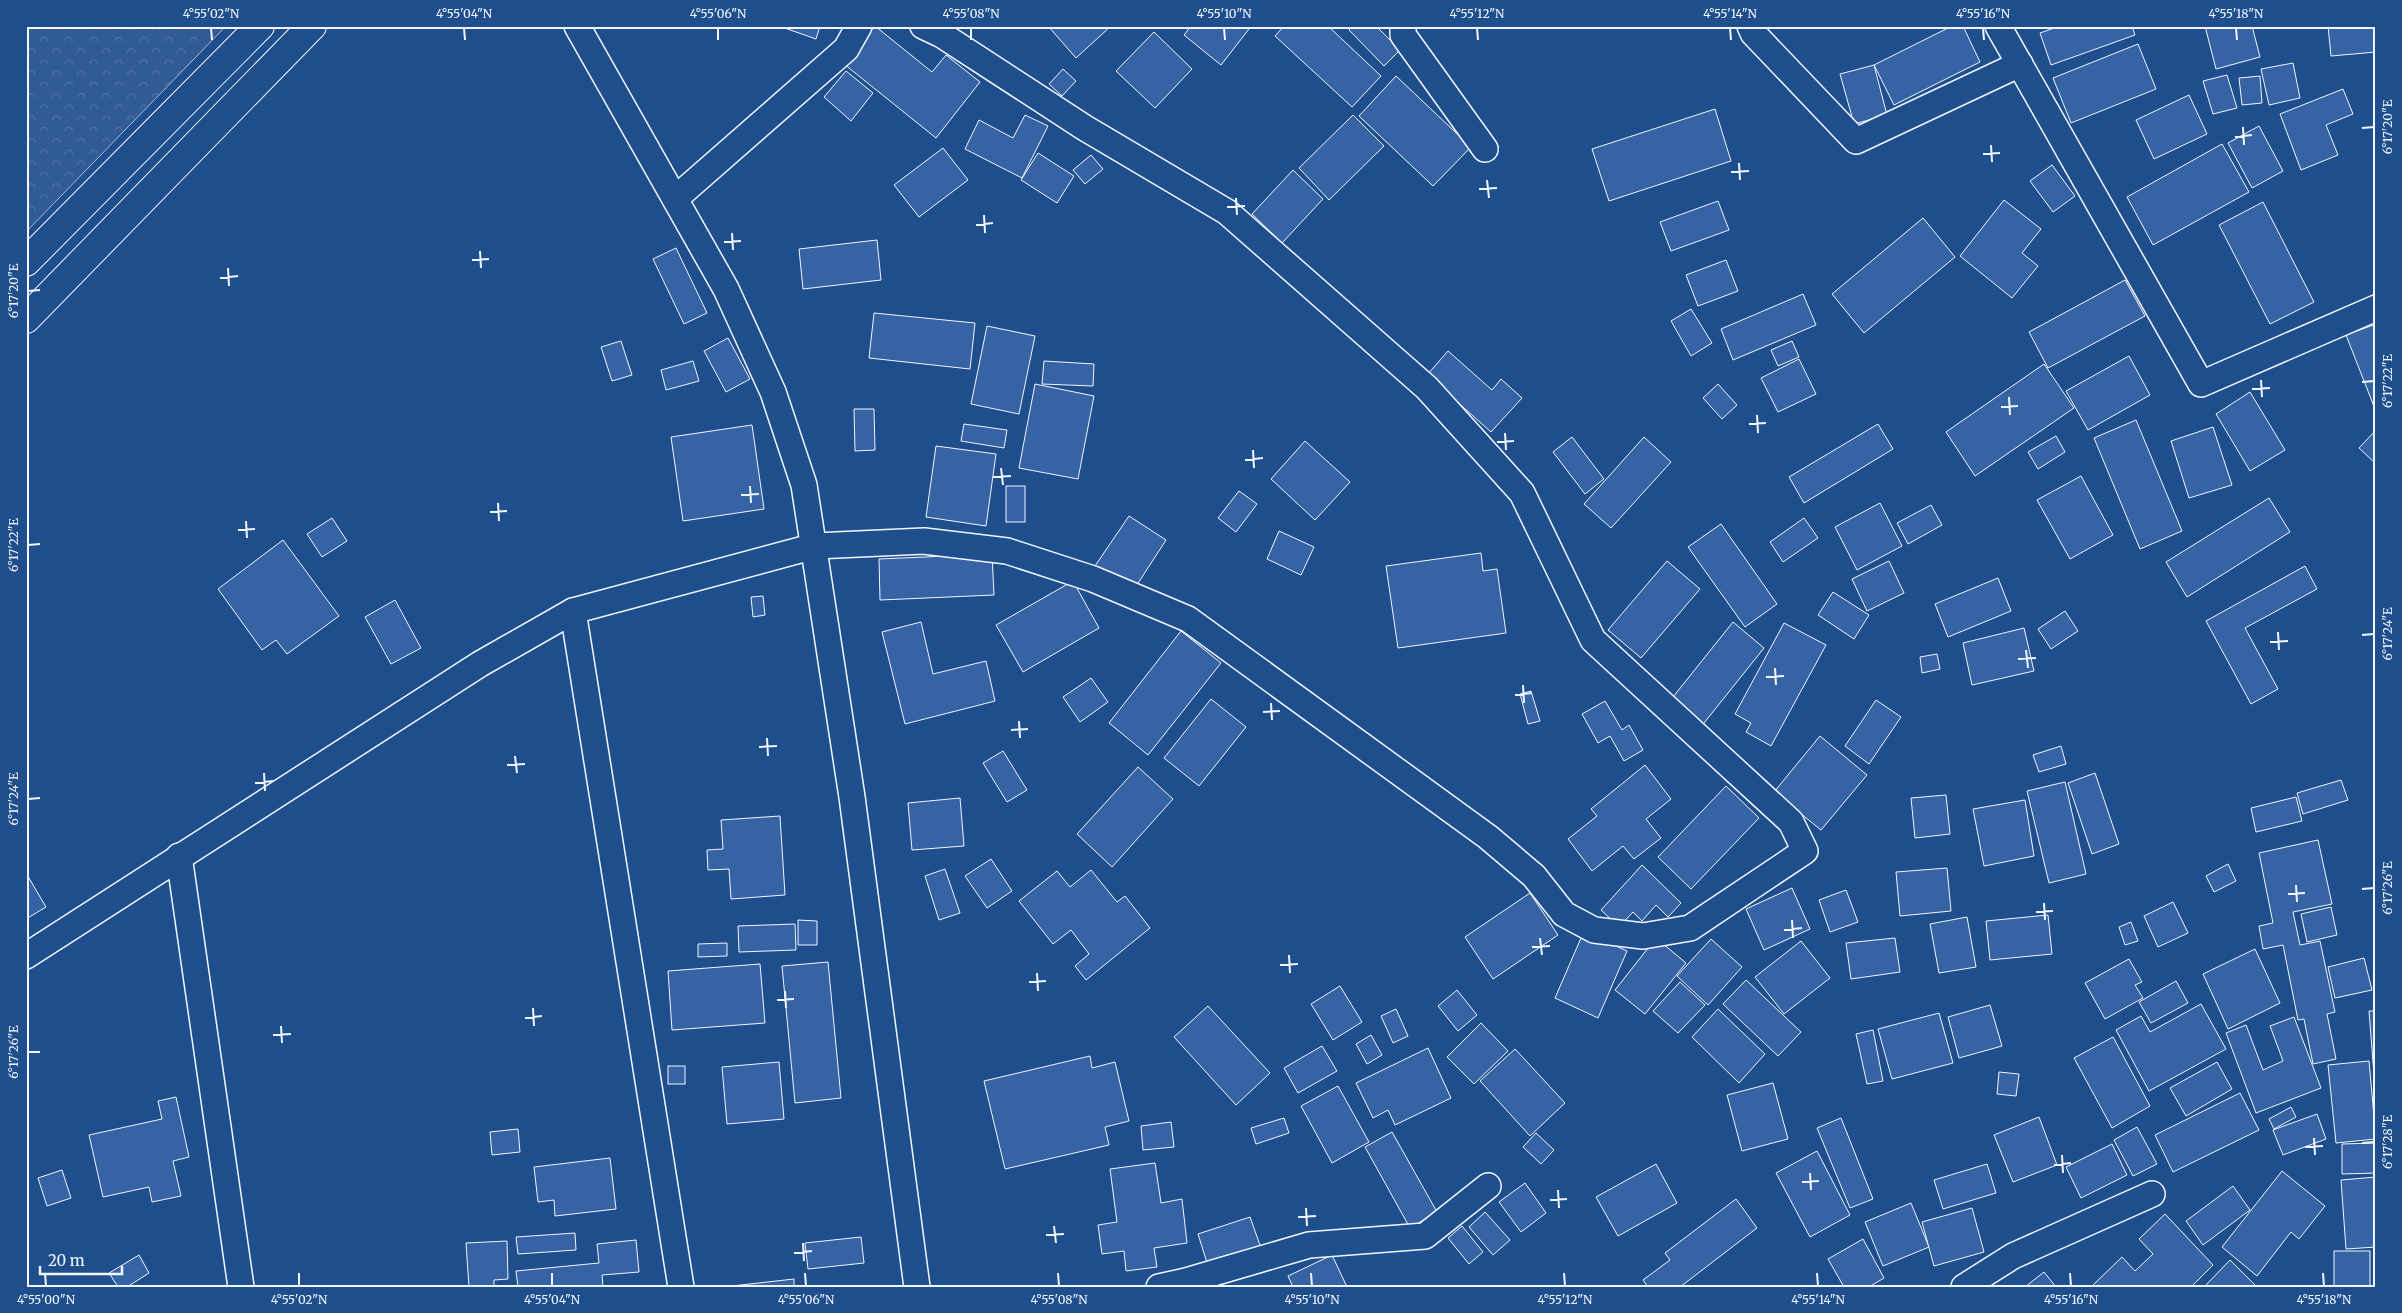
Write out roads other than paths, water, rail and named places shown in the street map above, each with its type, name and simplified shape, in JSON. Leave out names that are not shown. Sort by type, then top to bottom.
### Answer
[{"type":"main road","points":[[26,262],[260,26]]},
{"type":"main road","points":[[26,319],[312,26]]},
{"type":"street","points":[[577,26],[726,289],[773,392],[804,485],[815,546],[854,807],[917,1287]]},
{"type":"street","points":[[676,198],[846,49],[859,26]]},
{"type":"street","points":[[26,956],[480,664],[573,611],[815,546],[924,541],[1007,551],[1093,579],[1188,619],[1488,837],[1534,876],[1564,914],[1594,930],[1643,936],[1690,928],[1805,851],[1791,822],[1593,640],[1522,493],[1427,388],[1227,212],[1085,128],[942,35],[923,26]]},
{"type":"street","points":[[1403,26],[1403,35],[1485,149]]},
{"type":"street","points":[[1750,26],[1753,33],[1856,141],[2020,64]]},
{"type":"street","points":[[1998,26],[2201,384],[2376,308]]},
{"type":"street","points":[[573,611],[681,1287]]},
{"type":"street","points":[[179,856],[240,1286]]},
{"type":"street","points":[[1159,1287],[1186,1281],[1309,1245],[1425,1236],[1488,1186]]},
{"type":"street","points":[[1964,1287],[2013,1256],[2152,1194]]}]
